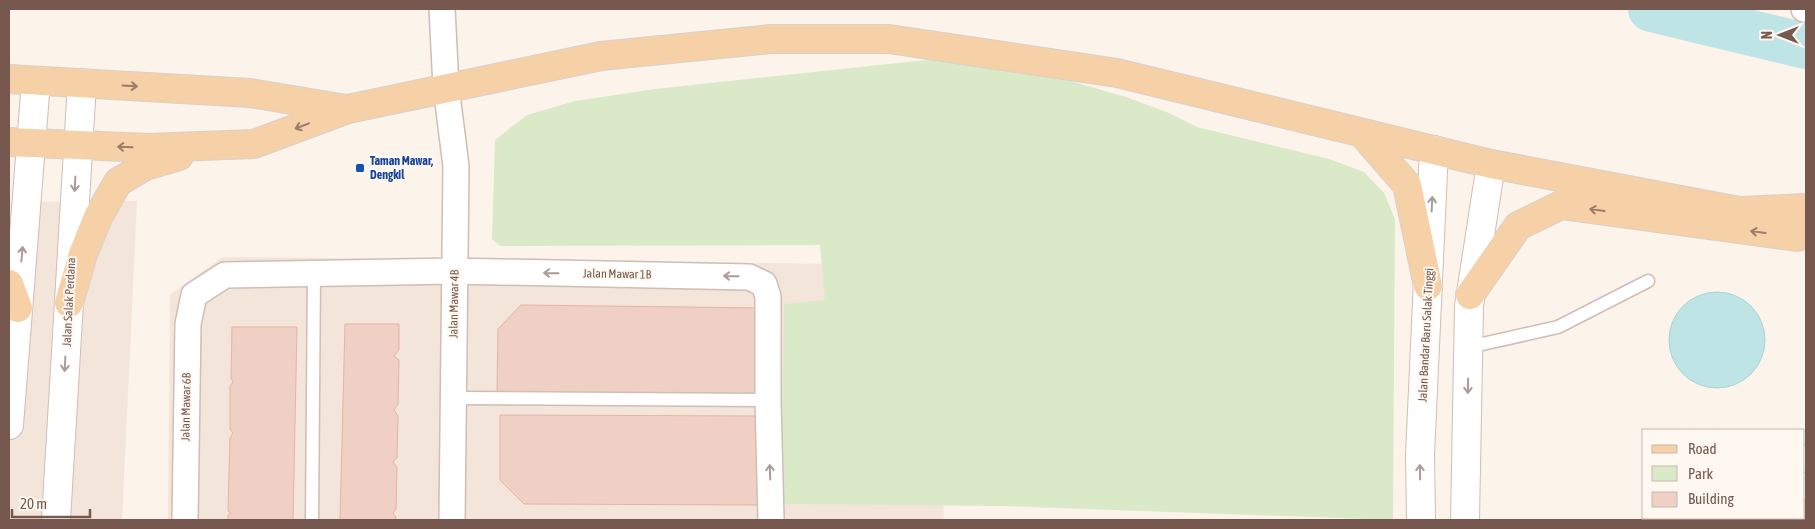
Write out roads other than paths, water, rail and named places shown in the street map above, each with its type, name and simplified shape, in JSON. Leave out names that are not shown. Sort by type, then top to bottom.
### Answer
[{"type":"main road","points":[[20,143],[148,148],[254,144],[348,109],[601,56],[771,38],[889,38],[1116,73],[1491,164],[1739,211],[1806,208]]},
{"type":"main road","points":[[9,79],[250,93],[348,109]]},
{"type":"main road","points":[[1362,133],[1407,185],[1428,286]]},
{"type":"main road","points":[[69,303],[86,247],[98,217],[118,182],[145,166],[211,147]]},
{"type":"main road","points":[[1470,295],[1518,226],[1561,205],[1797,237],[1806,234]]},
{"type":"street","name":"Jalan Mawar 4B","points":[[442,9],[446,88],[456,166],[452,520]]},
{"type":"street","points":[[9,425],[20,143],[36,81]]},
{"type":"street","name":"Jalan Salak Perdana","points":[[56,520],[82,83]]},
{"type":"street","name":"Jalan Bandar Baru Salak Tinggi","points":[[1421,520],[1420,455],[1434,150]]},
{"type":"street","points":[[1465,520],[1468,306],[1491,164]]},
{"type":"street","name":"Jalan Mawar 1B","points":[[194,295],[225,275],[454,271],[749,277],[764,284],[768,297],[768,400]]},
{"type":"street","name":"Jalan Mawar 6B","points":[[185,520],[188,324],[194,295]]},
{"type":"street","points":[[768,400],[771,520]]},
{"type":"lane","points":[[312,520],[314,273]]},
{"type":"lane","points":[[1468,346],[1558,327],[1648,281]]},
{"type":"lane","points":[[452,398],[768,400]]},
{"type":"water","points":[[1717,292],[1735,296],[1751,306],[1761,322],[1765,340],[1761,358],[1751,374],[1735,384],[1717,388],[1699,384],[1683,374],[1673,358],[1669,340],[1673,322],[1683,306],[1699,296]]},
{"type":"waterway","points":[[1651,9],[1806,46]]},
{"type":"place","name":"Taman Mawar, Dengkil","points":[[360,168]]}]
